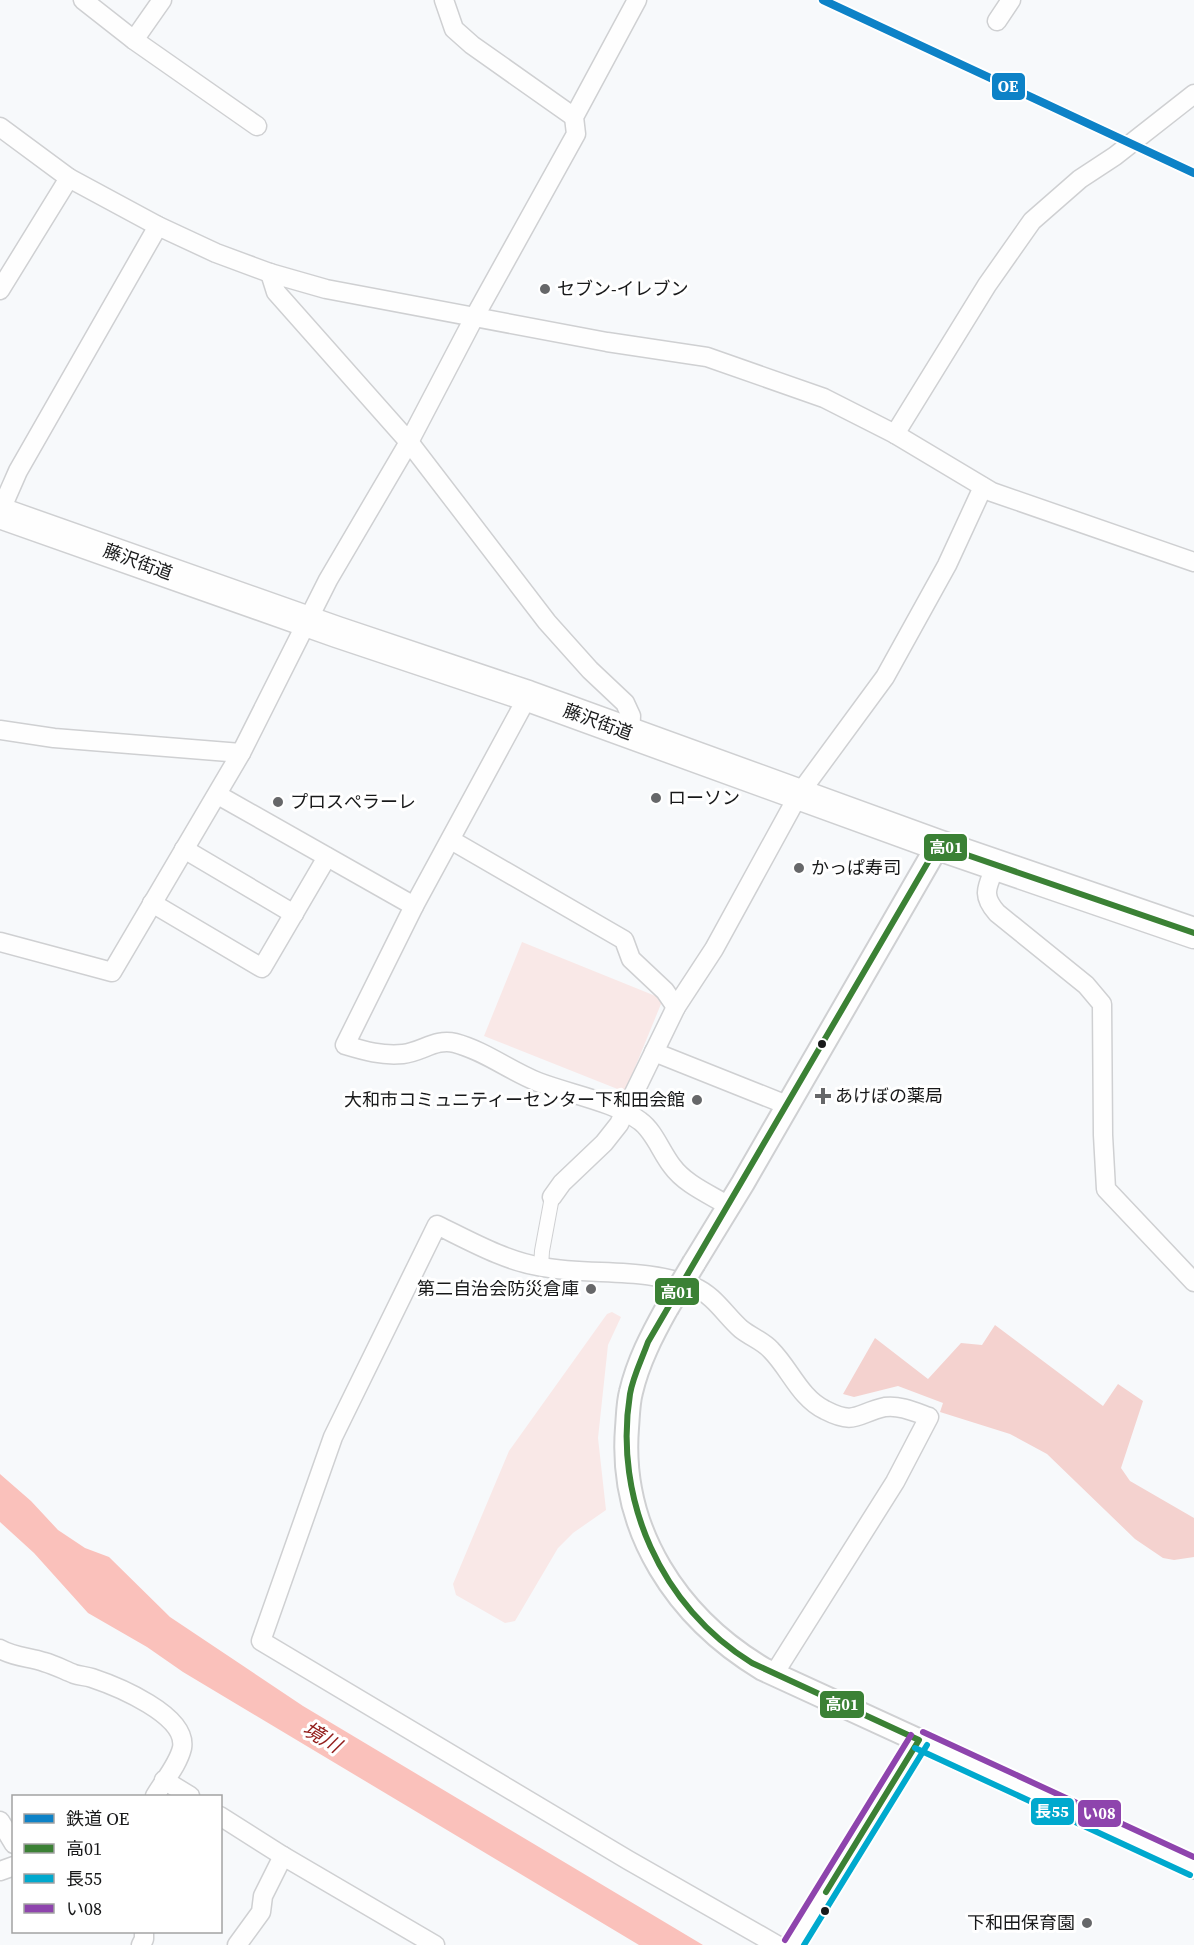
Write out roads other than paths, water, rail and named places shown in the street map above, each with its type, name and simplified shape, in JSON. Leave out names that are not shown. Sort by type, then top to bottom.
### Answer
[{"type":"highway","name":"藤沢街道","points":[[0,512],[306,621],[528,696],[938,845],[1194,933]]},
{"type":"street","points":[[82,0],[134,40],[257,126]]},
{"type":"street","points":[[134,40],[162,0]]},
{"type":"street","points":[[444,0],[454,29],[472,45],[574,117]]},
{"type":"street","points":[[0,942],[112,972],[218,795],[306,621],[409,442],[475,316],[576,134],[574,117],[637,0]]},
{"type":"street","points":[[997,21],[1011,0]]},
{"type":"street","points":[[895,434],[987,285],[1032,221],[1080,179],[1115,156],[1194,94]]},
{"type":"street","points":[[0,127],[69,178],[158,226],[216,253],[270,273],[326,289],[607,342],[707,357],[824,398],[895,434],[983,488],[1194,562]]},
{"type":"street","points":[[0,290],[69,178]]},
{"type":"street","points":[[0,512],[18,471],[158,226]]},
{"type":"street","points":[[270,273],[276,292],[409,442],[547,622],[590,670],[625,703],[631,716],[630,733]]},
{"type":"street","points":[[541,1267],[552,1197],[562,1183],[604,1143],[619,1124],[676,1007],[736,909],[799,794],[885,677],[947,565],[983,488]]},
{"type":"street","points":[[528,696],[414,906],[345,1046],[377,1055],[404,1054],[418,1051],[432,1043],[450,1041],[537,1081],[625,1112],[642,1122],[672,1167],[685,1179],[727,1205]]},
{"type":"street","points":[[0,730],[54,738],[241,753]]},
{"type":"street","points":[[218,795],[414,906]]},
{"type":"street","points":[[451,840],[624,940],[632,959],[665,991],[676,1007]]},
{"type":"street","points":[[938,845],[743,1183],[727,1205],[648,1342],[630,1393],[627,1470],[635,1508],[651,1554],[676,1595],[710,1631],[735,1652],[774,1674],[1194,1867]]},
{"type":"street","points":[[184,849],[294,914]]},
{"type":"street","points":[[152,903],[262,968],[327,857]]},
{"type":"street","points":[[996,865],[986,891],[987,902],[997,913],[1086,985],[1102,1005],[1103,1135],[1106,1189],[1194,1282]]},
{"type":"street","points":[[654,1052],[787,1105]]},
{"type":"street","points":[[774,1674],[895,1482],[929,1417],[899,1407],[886,1407],[855,1418],[838,1416],[822,1409],[808,1399],[771,1349],[742,1329],[698,1288],[659,1276],[541,1267],[499,1254],[437,1225],[333,1437],[261,1641],[627,1860],[777,1945]]},
{"type":"street","points":[[0,1649],[23,1658],[45,1662],[74,1674],[100,1680],[153,1706],[175,1727],[181,1737],[182,1747],[155,1795]]},
{"type":"street","points":[[793,1945],[919,1740]]},
{"type":"street","points":[[164,1780],[187,1795]]},
{"type":"street","points":[[222,1817],[283,1856],[435,1945]]},
{"type":"street","points":[[0,1821],[12,1842]]},
{"type":"street","points":[[237,1945],[261,1912],[263,1896],[283,1856]]},
{"type":"water","name":"境川","points":[[0,1474],[31,1501],[58,1530],[85,1548],[109,1557],[170,1617],[303,1706],[703,1945],[639,1945],[88,1613],[34,1553],[0,1522]]},
{"type":"rail line","name":"OE","points":[[823,0],[1194,173]]},
{"type":"place","name":"セブン-イレブン","points":[[545,289]]},
{"type":"place","name":"ローソン","points":[[656,798]]},
{"type":"place","name":"プロスぺラーレ","points":[[278,802]]},
{"type":"place","name":"かっぱ寿司","points":[[799,868]]},
{"type":"place","name":"あけぼの薬局","points":[[823,1096]]},
{"type":"place","name":"大和市コミュニティーセンター下和田会館","points":[[697,1100]]},
{"type":"place","name":"第二自治会防災倉庫","points":[[591,1289]]},
{"type":"place","name":"下和田保育園","points":[[1087,1923]]}]
